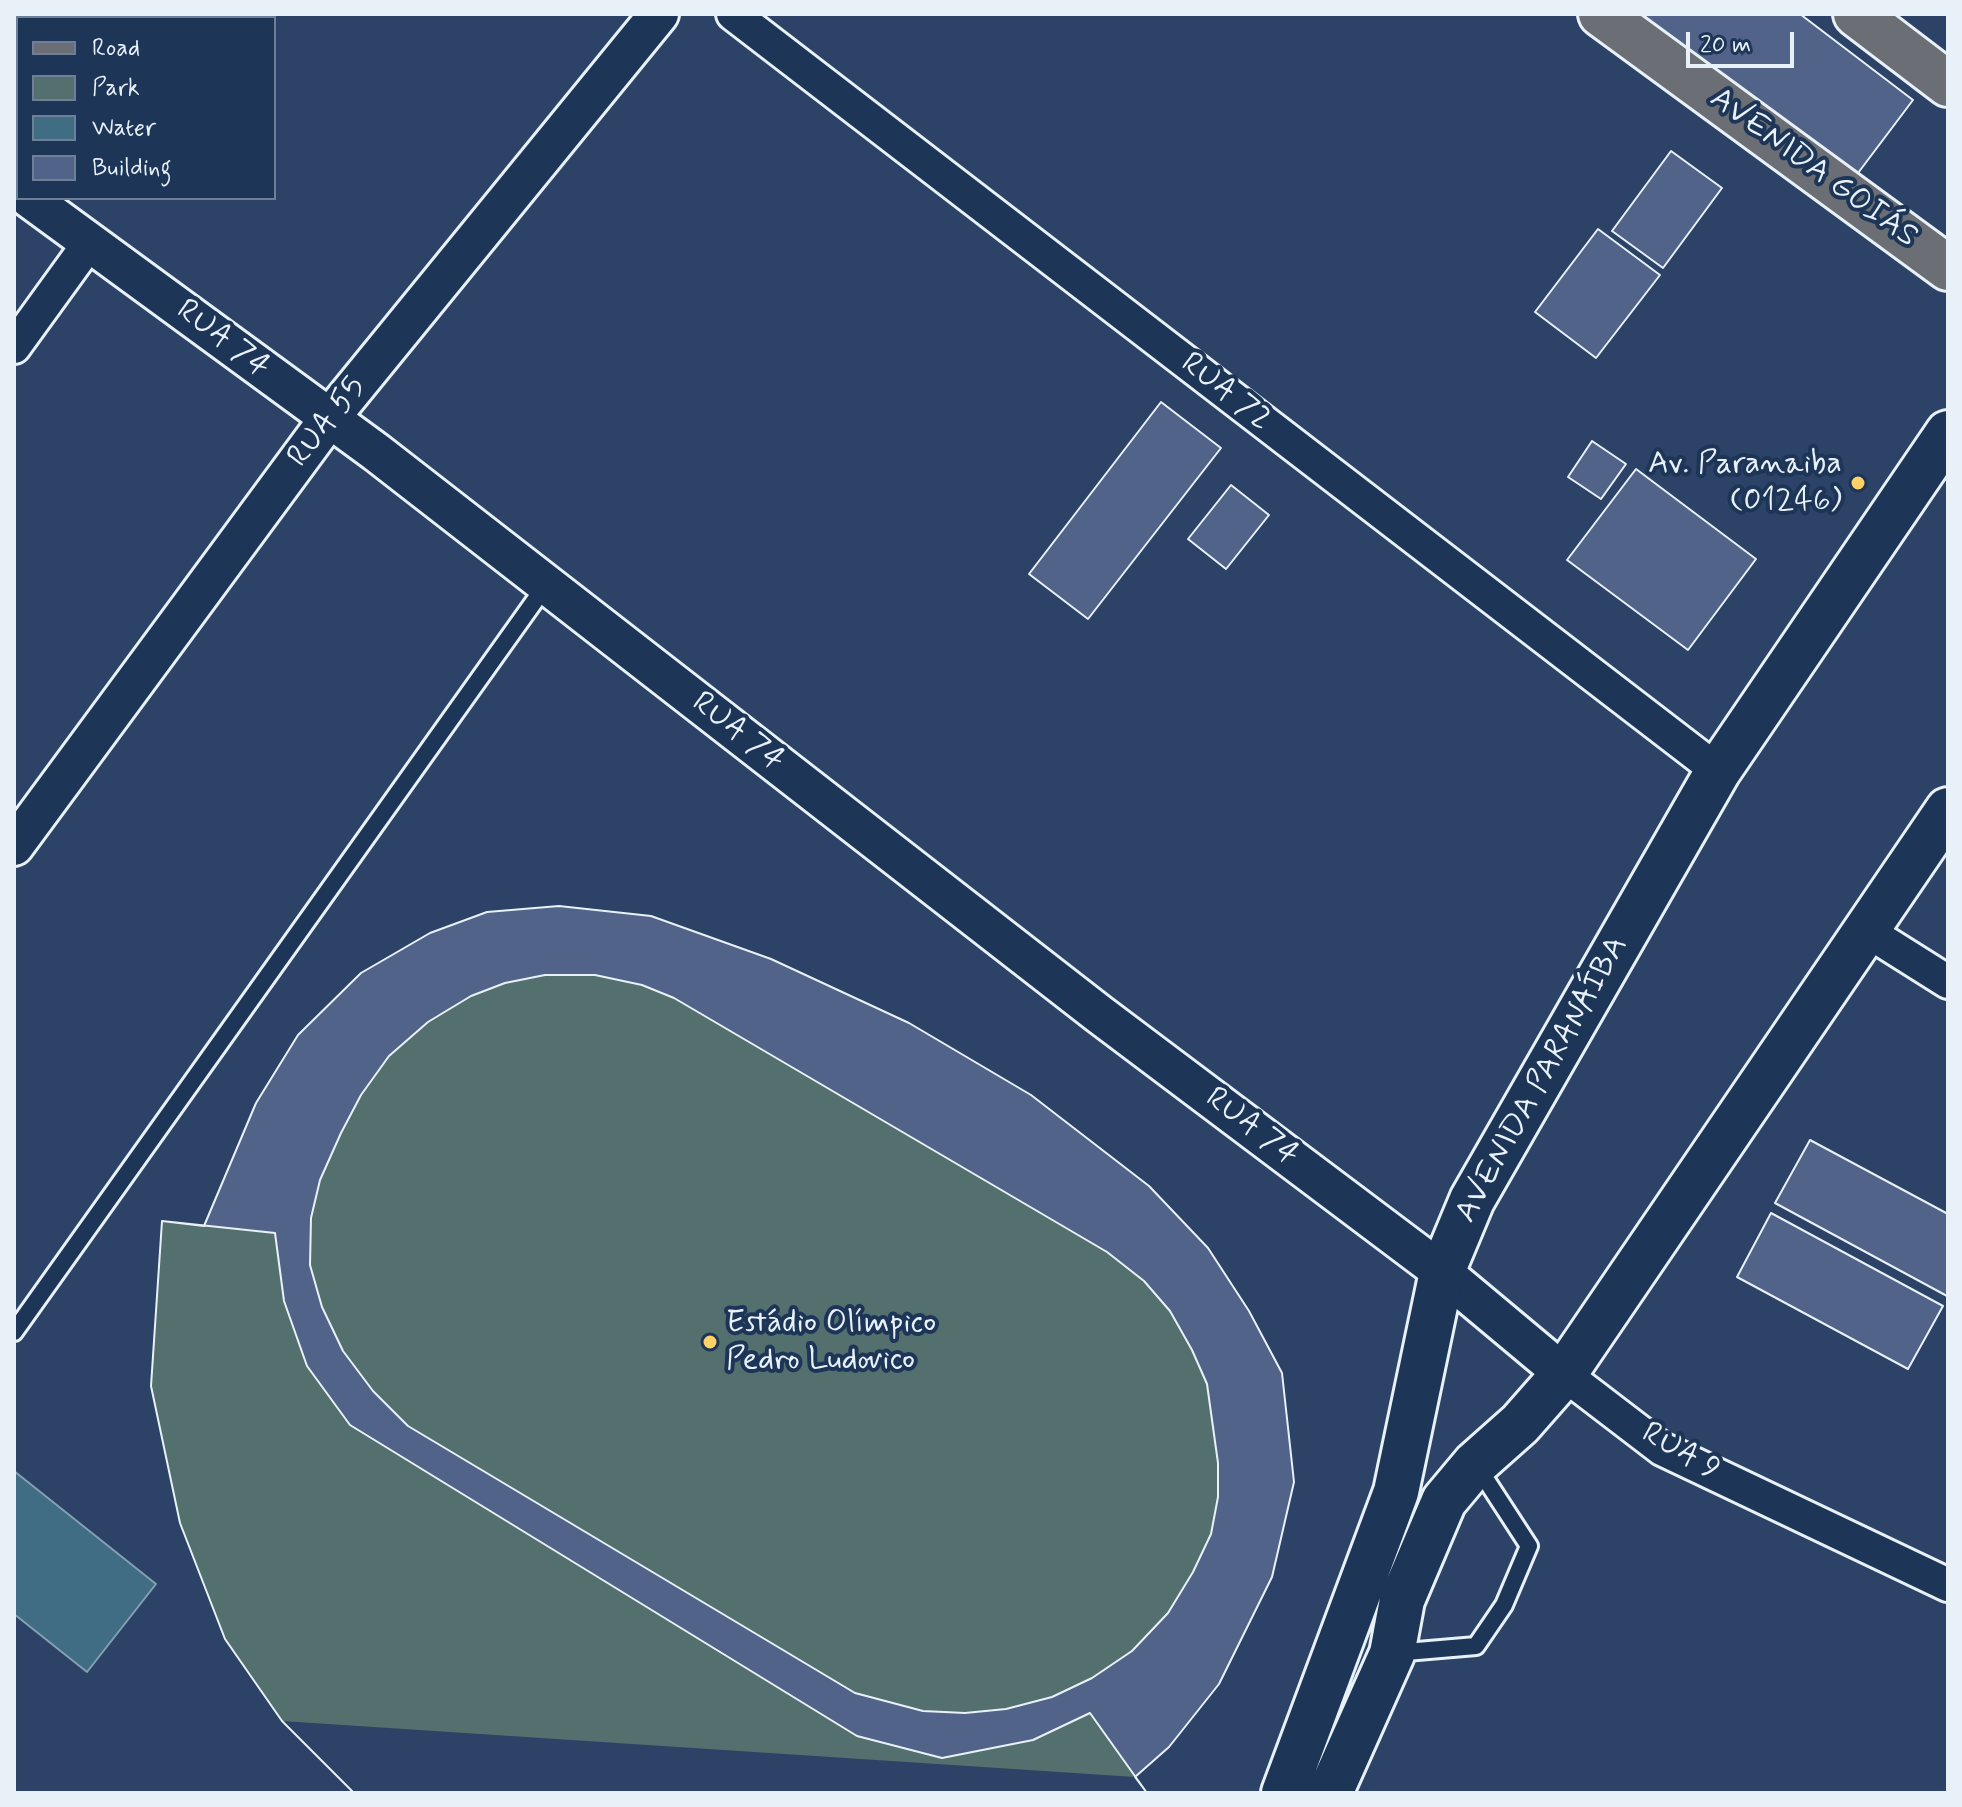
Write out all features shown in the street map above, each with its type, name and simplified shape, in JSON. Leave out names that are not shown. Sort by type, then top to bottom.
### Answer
[{"type":"main road","name":"AVENIDA GOIÁS","points":[[1601,14],[1948,268]]},
{"type":"main road","points":[[1856,14],[1948,84]]},
{"type":"main road","name":"AVENIDA PARANAÍBA","points":[[1284,1793],[1396,1492],[1442,1272],[1472,1200],[1718,771],[1948,433]]},
{"type":"main road","points":[[1894,514],[1948,468]]},
{"type":"main road","points":[[1330,1793],[1392,1654],[1402,1600],[1444,1501],[1475,1464],[1520,1424],[1564,1374],[1948,810]]},
{"type":"street","name":"RUA 55","points":[[14,846],[328,420],[659,14]]},
{"type":"street","name":"RUA 72","points":[[733,14],[1718,771]]},
{"type":"street","name":"RUA 74","points":[[32,200],[328,420],[376,452],[1099,1014],[1442,1272]]},
{"type":"street","points":[[14,347],[90,242]]},
{"type":"street","points":[[1867,931],[1948,982]]},
{"type":"street","name":"RUA 9","points":[[1442,1272],[1564,1374],[1662,1449],[1948,1585]]},
{"type":"lane","points":[[14,1332],[546,585]]},
{"type":"lane","points":[[1392,1654],[1476,1646],[1504,1605],[1529,1546],[1475,1464]]},
{"type":"green space","name":"Estádio Olímpico Pedro Ludovico","points":[[559,906],[651,916],[771,959],[909,1023],[1031,1095],[1149,1186],[1208,1248],[1249,1311],[1282,1373],[1294,1482],[1219,1684],[1169,1747],[1135,1777],[282,1721],[225,1639],[180,1523],[151,1386],[162,1221],[204,1226],[256,1103],[298,1035],[361,973],[430,933],[487,912]]},
{"type":"water","points":[[14,1471],[156,1584],[87,1672],[14,1614]]},
{"type":"building","points":[[1633,14],[1800,14],[1913,100],[1852,181]]},
{"type":"building","points":[[1671,151],[1722,188],[1663,268],[1612,231]]},
{"type":"building","points":[[1598,229],[1660,275],[1596,358],[1535,312]]},
{"type":"building","points":[[1161,402],[1221,448],[1088,619],[1029,574]]},
{"type":"building","points":[[1592,441],[1626,464],[1601,499],[1568,477]]},
{"type":"building","points":[[1636,469],[1756,559],[1688,650],[1567,560]]},
{"type":"building","points":[[1231,485],[1269,515],[1226,569],[1188,539]]},
{"type":"building","points":[[559,906],[651,916],[771,959],[909,1023],[1031,1095],[1149,1186],[1208,1248],[1249,1311],[1282,1373],[1294,1482],[1272,1577],[1219,1684],[1169,1747],[1135,1777],[1147,1793],[354,1793],[282,1721],[225,1639],[180,1523],[151,1386],[162,1221],[204,1226],[256,1103],[298,1035],[361,973],[430,933],[487,912]],"holes":[[[545,975],[595,975],[642,985],[674,998],[1107,1252],[1144,1281],[1170,1311],[1207,1384],[1218,1463],[1218,1497],[1211,1534],[1193,1572],[1168,1613],[1132,1651],[1092,1678],[1052,1697],[1006,1709],[965,1713],[923,1711],[855,1693],[408,1426],[373,1391],[343,1351],[322,1307],[310,1265],[311,1218],[320,1180],[361,1095],[389,1056],[428,1022],[471,996],[505,983]]]},
{"type":"building","points":[[1810,1140],[1948,1214],[1947,1296],[1775,1203]]},
{"type":"building","points":[[1771,1213],[1943,1306],[1908,1369],[1737,1277]]},
{"type":"building","points":[[162,1221],[275,1233],[284,1301],[307,1366],[350,1425],[857,1736],[942,1758],[1033,1740],[1090,1713],[1147,1793],[354,1793],[282,1721],[225,1639],[180,1523],[151,1386]]},
{"type":"place","name":"Av. Paranaiba (01246)","points":[[1858,483]]},
{"type":"place","name":"Estádio Olímpico Pedro Ludovico","points":[[710,1342]]}]
